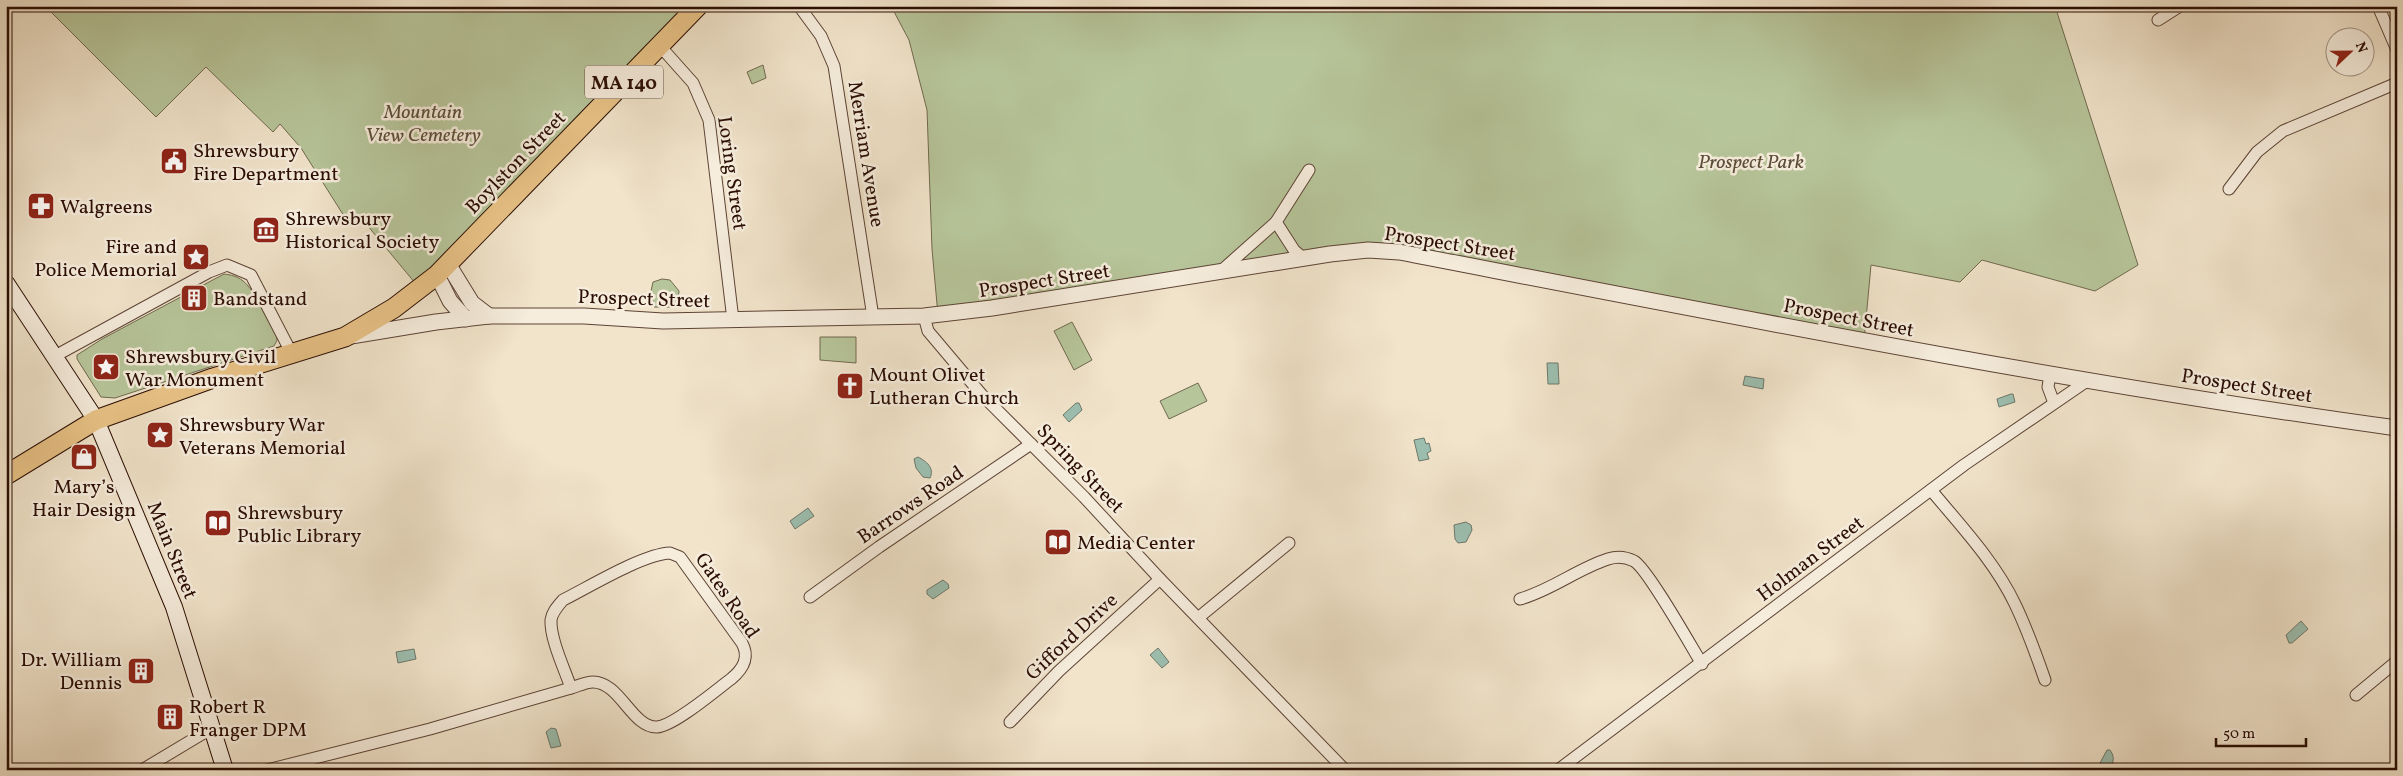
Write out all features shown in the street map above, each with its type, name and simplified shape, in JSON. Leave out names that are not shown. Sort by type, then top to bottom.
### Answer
[{"type":"main road","name":"Boylston Street","points":[[96,420],[214,378],[345,337],[390,311],[442,270],[698,6]]},
{"type":"main road","name":"Main Street","points":[[6,284],[96,420],[174,607],[225,770]]},
{"type":"main road","name":"MA 140","points":[[6,475],[96,420]]},
{"type":"street","name":"Merriam Avenue","points":[[799,6],[822,36],[834,66],[872,317]]},
{"type":"street","points":[[2158,20],[2180,6]]},
{"type":"street","points":[[2378,6],[2397,50]]},
{"type":"street","name":"Loring Street","points":[[660,46],[693,84],[709,120],[733,320]]},
{"type":"street","points":[[2229,189],[2257,152],[2283,131],[2397,83]]},
{"type":"street","points":[[1219,272],[1276,222],[1309,170]]},
{"type":"street","points":[[1276,222],[1294,250],[1303,258]]},
{"type":"street","name":"Prospect Street","points":[[345,337],[489,316],[584,316],[663,321],[924,316],[992,308],[1303,258],[1368,250],[1399,252],[2087,381],[2397,428]]},
{"type":"street","points":[[55,356],[227,265],[251,275],[259,286],[292,354]]},
{"type":"street","points":[[442,270],[472,303],[489,316]]},
{"type":"street","points":[[442,270],[450,301],[466,319]]},
{"type":"street","name":"Spring Street","points":[[924,316],[928,331],[960,371],[1345,770]]},
{"type":"street","points":[[2050,374],[2048,387],[2054,403]]},
{"type":"street","name":"Holman Street","points":[[1558,770],[1932,490],[2087,381]]},
{"type":"street","name":"Barrows Road","points":[[810,597],[879,547],[1032,444]]},
{"type":"street","points":[[1932,490],[1972,540],[2006,588],[2024,623],[2045,680]]},
{"type":"street","points":[[1198,618],[1289,543]]},
{"type":"street","name":"Gates Road","points":[[267,770],[426,730],[592,682],[601,683],[609,687],[649,726],[659,727],[680,717],[738,673],[746,660],[746,650],[680,557],[670,553],[661,554],[563,600],[554,610],[551,619],[552,632],[571,688]]},
{"type":"street","points":[[1520,599],[1540,593],[1609,559],[1623,557],[1636,562],[1647,575],[1702,664]]},
{"type":"street","name":"Gifford Drive","points":[[1010,722],[1059,671],[1160,579]]},
{"type":"street","points":[[2356,695],[2397,661]]},
{"type":"street","points":[[142,770],[212,728]]},
{"type":"green space","name":"Mountain View Cemetery","points":[[45,6],[698,6],[420,289],[367,225],[359,220],[344,216],[301,148],[280,124],[273,132],[206,67],[156,117]]},
{"type":"green space","name":"Prospect Park","points":[[891,6],[2055,6],[2138,265],[2095,291],[1982,260],[1960,282],[1871,265],[1864,341],[1399,252],[938,315],[932,249],[927,110],[909,40]]},
{"type":"green space","points":[[763,65],[766,78],[752,84],[747,72]]},
{"type":"green space","points":[[224,274],[241,279],[258,299],[269,317],[276,334],[277,340],[274,346],[115,398],[101,397],[77,359],[77,355],[102,339]]},
{"type":"green space","points":[[662,279],[670,280],[679,291],[678,302],[675,307],[654,307],[651,291],[653,282]]},
{"type":"green space","points":[[1072,322],[1092,360],[1074,370],[1054,331]]},
{"type":"green space","points":[[820,337],[856,337],[856,363],[820,360]]},
{"type":"green space","points":[[1198,383],[1207,401],[1169,419],[1160,401]]},
{"type":"shaded area","points":[[1547,363],[1558,363],[1559,384],[1548,384]]},
{"type":"shaded area","points":[[1745,376],[1764,379],[1763,389],[1743,385]]},
{"type":"shaded area","points":[[2013,394],[2015,402],[1999,407],[1997,399]]},
{"type":"shaded area","points":[[1076,403],[1079,403],[1082,410],[1069,422],[1063,415]]},
{"type":"shaded area","points":[[1424,438],[1426,444],[1429,443],[1431,451],[1427,453],[1429,459],[1419,461],[1414,440]]},
{"type":"shaded area","points":[[918,457],[931,468],[930,478],[923,477],[916,468],[914,459]]},
{"type":"shaded area","points":[[808,508],[814,516],[795,529],[790,521]]},
{"type":"shaded area","points":[[1466,522],[1471,525],[1472,530],[1466,542],[1458,543],[1455,539],[1454,525]]},
{"type":"shaded area","points":[[943,580],[948,584],[949,588],[933,599],[927,594],[927,590]]},
{"type":"shaded area","points":[[2301,621],[2308,629],[2292,643],[2289,643],[2286,635]]},
{"type":"shaded area","points":[[1158,648],[1169,662],[1162,668],[1150,655]]},
{"type":"shaded area","points":[[414,649],[416,659],[398,663],[396,652]]},
{"type":"shaded area","points":[[551,728],[556,729],[561,746],[551,748],[546,732]]},
{"type":"shaded area","points":[[2107,750],[2110,750],[2113,759],[2112,765],[2105,768],[2100,763]]},
{"type":"place","name":"Shrewsbury Fire Department","points":[[174,161]]},
{"type":"place","name":"Walgreens","points":[[41,206]]},
{"type":"place","name":"Shrewsbury Historical Society","points":[[266,230]]},
{"type":"place","name":"Fire and Police Memorial","points":[[196,257]]},
{"type":"place","name":"Bandstand","points":[[194,298]]},
{"type":"place","name":"Shrewsbury Civil War Monument","points":[[106,367]]},
{"type":"place","name":"Mount Olivet Lutheran Church","points":[[850,386]]},
{"type":"place","name":"Shrewsbury War Veterans Memorial","points":[[160,435]]},
{"type":"place","name":"Mary’s Hair Design","points":[[84,457]]},
{"type":"place","name":"Shrewsbury Public Library","points":[[218,523]]},
{"type":"place","name":"Media Center","points":[[1058,542]]},
{"type":"place","name":"Dr. William Dennis","points":[[141,671]]},
{"type":"place","name":"Robert R Franger DPM","points":[[170,717]]}]
